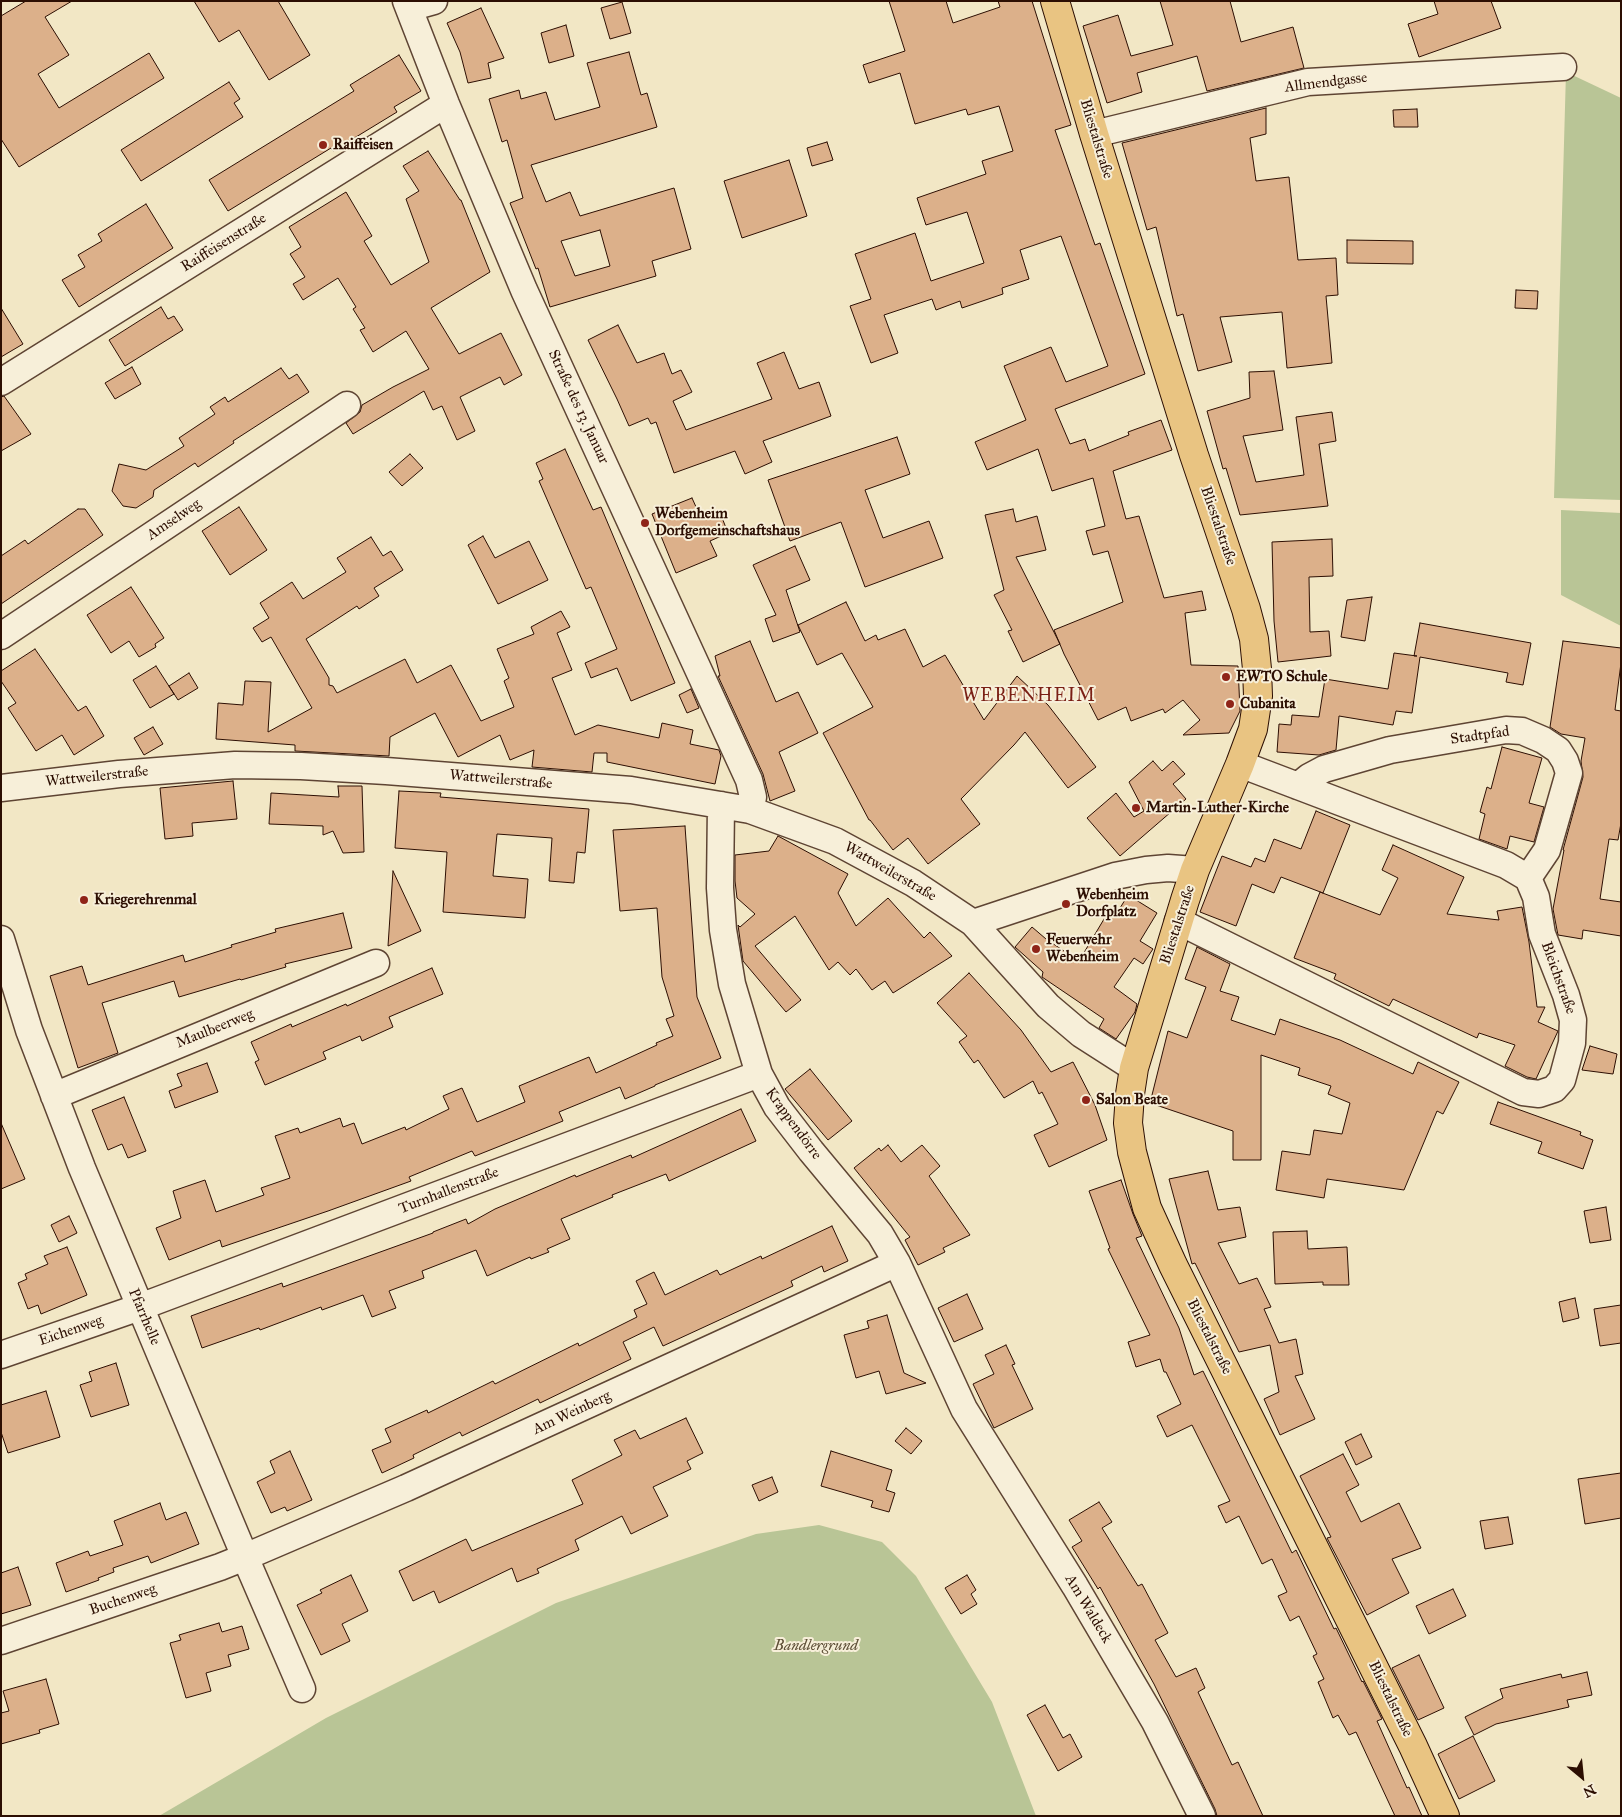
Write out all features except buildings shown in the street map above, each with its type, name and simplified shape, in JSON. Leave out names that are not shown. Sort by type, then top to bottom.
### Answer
[{"type":"main road","name":"Bliestalstraße","points":[[1055,1],[1094,134],[1194,455],[1246,609],[1254,639],[1258,696],[1253,729],[1195,870],[1134,1068],[1128,1123],[1132,1152],[1147,1208],[1177,1274],[1413,1746],[1445,1816]]},
{"type":"street","points":[[408,5],[434,1]]},
{"type":"street","name":"Straße des 13. Januar","points":[[408,5],[446,104],[524,290],[749,780],[752,797],[750,810]]},
{"type":"street","name":"Allmendgasse","points":[[1094,134],[1308,82],[1563,66]]},
{"type":"street","name":"Raiffeisenstraße","points":[[1,382],[446,104]]},
{"type":"street","name":"Amselweg","points":[[1,636],[347,405]]},
{"type":"street","name":"Stadtpfad","points":[[1298,786],[1309,777],[1324,769],[1390,750],[1506,730],[1522,731],[1544,740],[1558,750],[1565,761],[1569,773],[1547,850],[1528,878]]},
{"type":"street","points":[[1240,764],[1506,865],[1528,878]]},
{"type":"street","name":"Wattweilerstraße","points":[[1,788],[119,774],[235,765],[301,766],[632,790],[750,810],[835,841],[913,883],[973,923],[1048,1006],[1081,1034],[1134,1068]]},
{"type":"street","name":"Krappendörre","points":[[721,805],[720,888],[722,930],[732,984],[759,1074],[777,1107],[874,1226],[897,1263],[964,1409]]},
{"type":"street","points":[[973,923],[1115,876],[1168,868],[1195,870]]},
{"type":"street","name":"Bleichstraße","points":[[1178,921],[1523,1092],[1539,1094],[1554,1088],[1562,1080],[1572,1043],[1573,1020],[1566,995],[1542,934],[1536,897],[1528,878]]},
{"type":"street","name":"Pfarrhelle","points":[[3,950],[29,1030],[54,1096],[140,1307],[302,1689]]},
{"type":"street","name":"Maulbeerweg","points":[[54,1096],[376,963]]},
{"type":"street","name":"Turnhallenstraße","points":[[140,1307],[759,1074]]},
{"type":"street","name":"Am Weinberg","points":[[245,1558],[406,1488],[897,1263]]},
{"type":"street","name":"Eichenweg","points":[[1,1355],[140,1307]]},
{"type":"street","name":"Am Waldeck","points":[[964,1409],[1075,1586],[1155,1722],[1202,1816]]},
{"type":"street","name":"Buchenweg","points":[[1,1641],[245,1558]]},
{"type":"green space","points":[[1566,72],[1621,98],[1621,500],[1554,498]]},
{"type":"green space","points":[[1561,510],[1621,513],[1621,626],[1561,595]]},
{"type":"green space","name":"Bandlergrund","points":[[819,1525],[882,1542],[916,1576],[992,1702],[1036,1816],[159,1816],[326,1718],[556,1603],[756,1534]]},
{"type":"place","name":"Raiffeisen","points":[[323,145]]},
{"type":"place","name":"Webenheim Dorfgemeinschaftshaus","points":[[645,523]]},
{"type":"place","name":"EWTO Schule","points":[[1226,677]]},
{"type":"place","name":"Cubanita","points":[[1230,704]]},
{"type":"place","name":"Martin-Luther-Kirche","points":[[1136,808]]},
{"type":"place","name":"Kriegerehrenmal","points":[[84,900]]},
{"type":"place","name":"Webenheim Dorfplatz","points":[[1066,904]]},
{"type":"place","name":"Feuerwehr Webenheim","points":[[1036,949]]},
{"type":"place","name":"Salon Beate","points":[[1086,1100]]},
{"type":"district","name":"WEBENHEIM","points":[[1029,697]]}]
